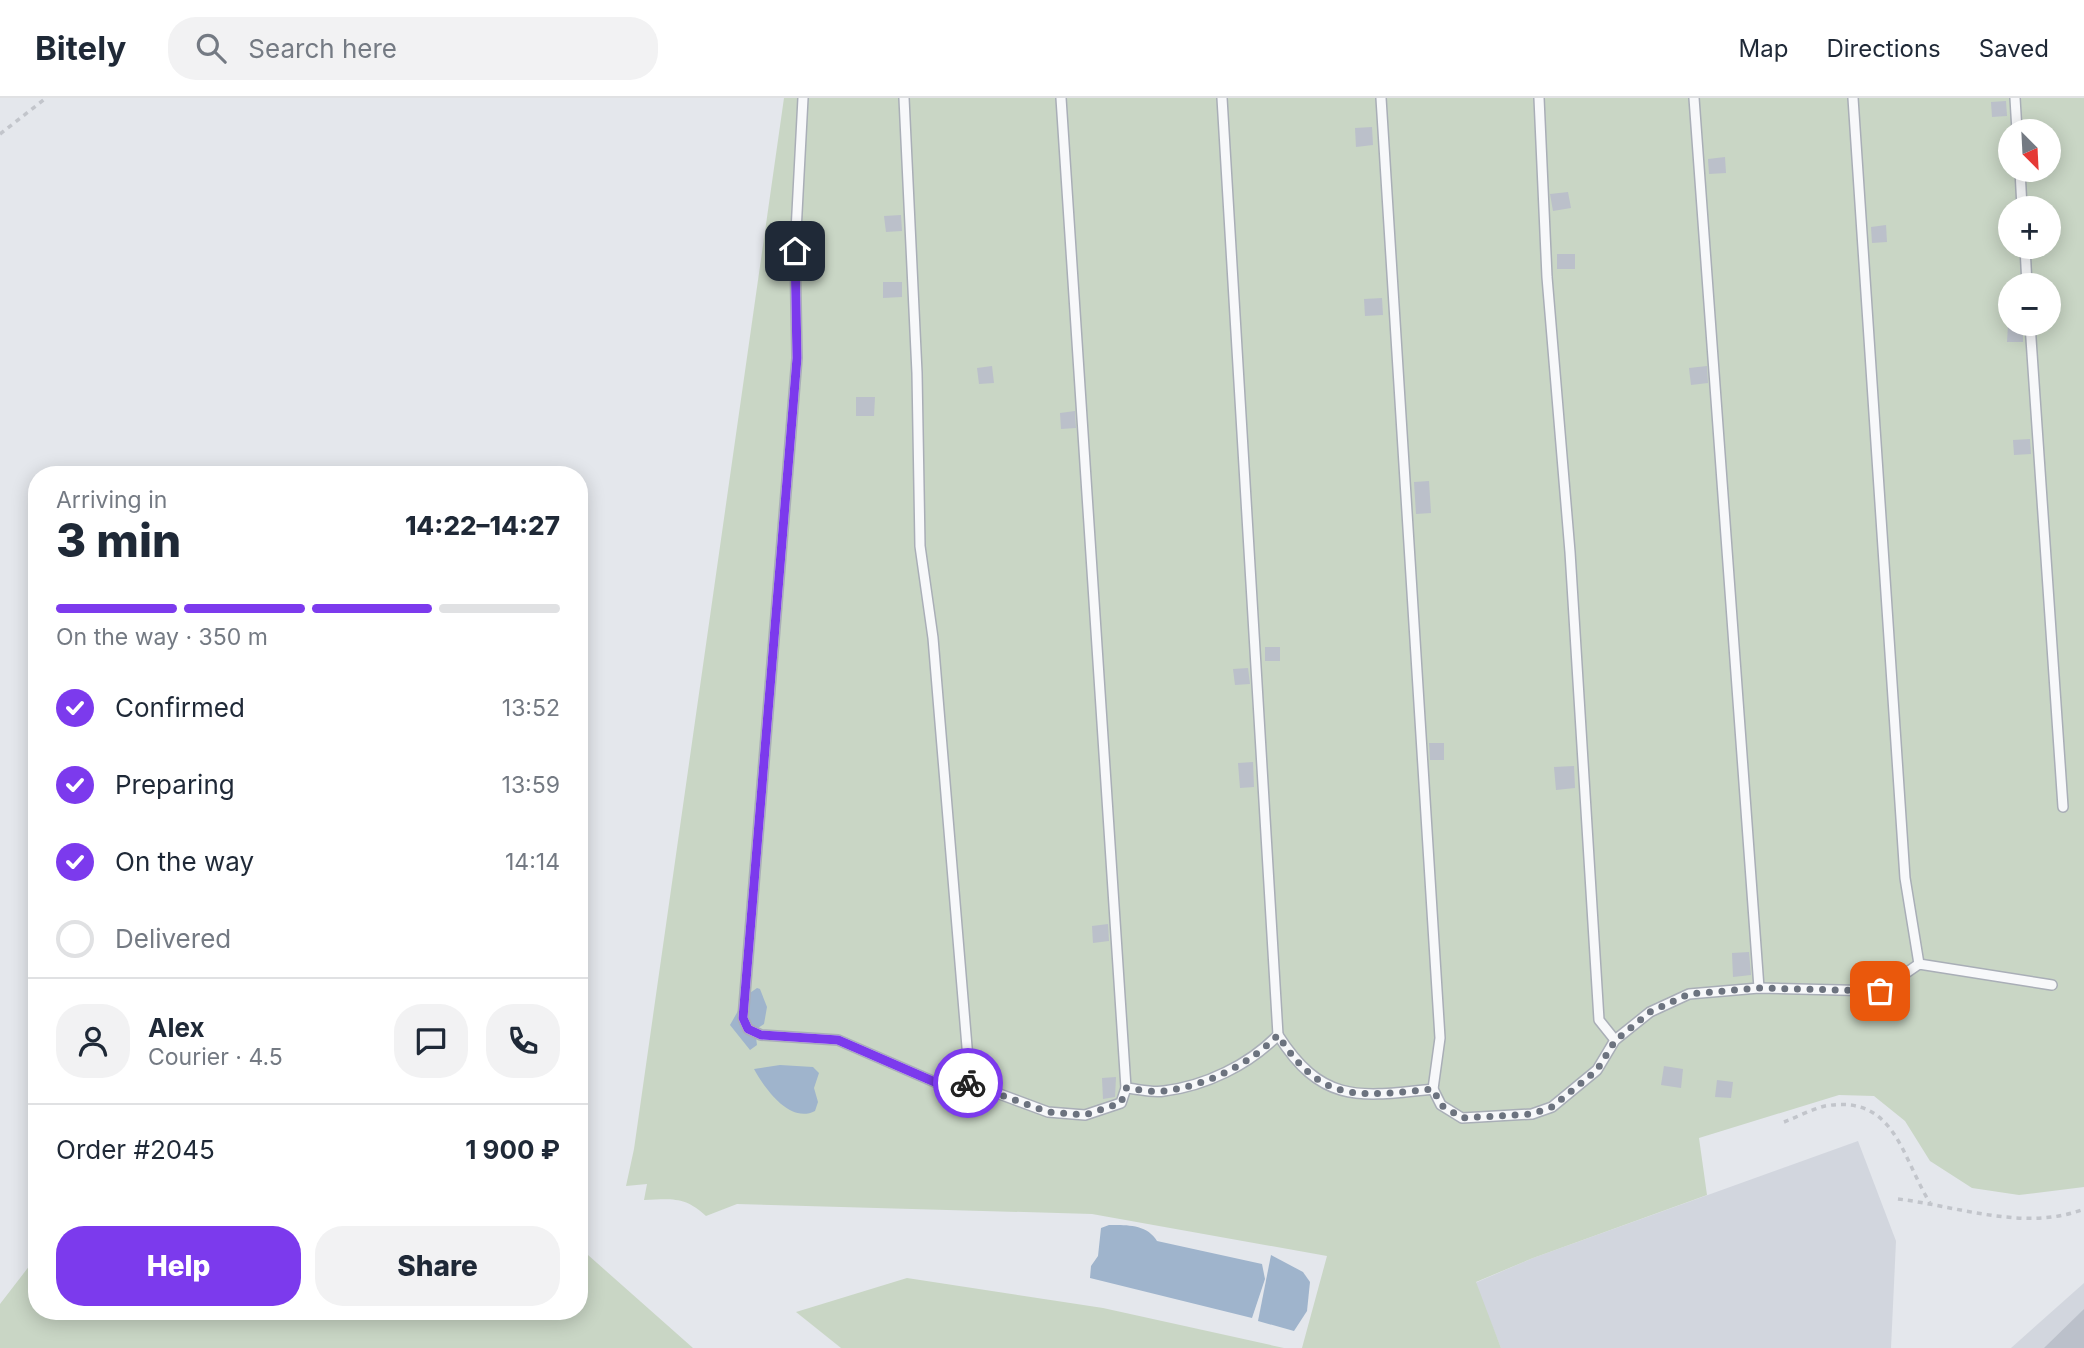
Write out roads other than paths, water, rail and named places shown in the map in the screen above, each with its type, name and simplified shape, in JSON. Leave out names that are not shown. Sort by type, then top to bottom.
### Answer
[{"type":"lane","points":[[803,98],[795,251],[797,358],[743,1018],[748,1029],[761,1035],[838,1040],[937,1083],[970,1083],[1048,1112],[1085,1115],[1121,1103],[1126,1088],[1061,98]]},
{"type":"lane","points":[[904,98],[917,373],[920,546],[933,638],[970,1083]]},
{"type":"lane","points":[[1222,98],[1278,1035],[1292,1056],[1318,1083],[1370,1096],[1433,1089]]},
{"type":"lane","points":[[1381,98],[1440,1038],[1433,1089],[1441,1105],[1462,1118],[1532,1114],[1552,1107],[1597,1070],[1615,1041],[1650,1012],[1689,994],[1759,988],[1880,991],[1919,964],[2052,985]]},
{"type":"lane","points":[[1539,98],[1547,277],[1570,552],[1599,1020],[1615,1041]]},
{"type":"lane","points":[[1694,98],[1759,988]]},
{"type":"lane","points":[[1853,98],[1904,864],[1919,964]]},
{"type":"lane","points":[[2015,98],[2016,119]]},
{"type":"lane","points":[[2031,336],[2063,807]]},
{"type":"lane","points":[[1126,1088],[1161,1092],[1198,1084],[1262,1051],[1278,1035]]},
{"type":"water","points":[[757,988],[760,989],[767,1007],[764,1024],[755,1030],[757,1045],[750,1050],[730,1025],[747,995]]},
{"type":"water","points":[[780,1065],[813,1067],[819,1073],[814,1088],[818,1102],[815,1111],[806,1114],[788,1109],[772,1095],[754,1069]]},
{"type":"water","points":[[1109,1225],[1142,1228],[1157,1241],[1262,1264],[1265,1279],[1252,1318],[1090,1278],[1091,1266],[1098,1256],[1101,1228]]},
{"type":"water","points":[[1271,1255],[1303,1272],[1310,1282],[1307,1311],[1294,1331],[1258,1321]]}]
